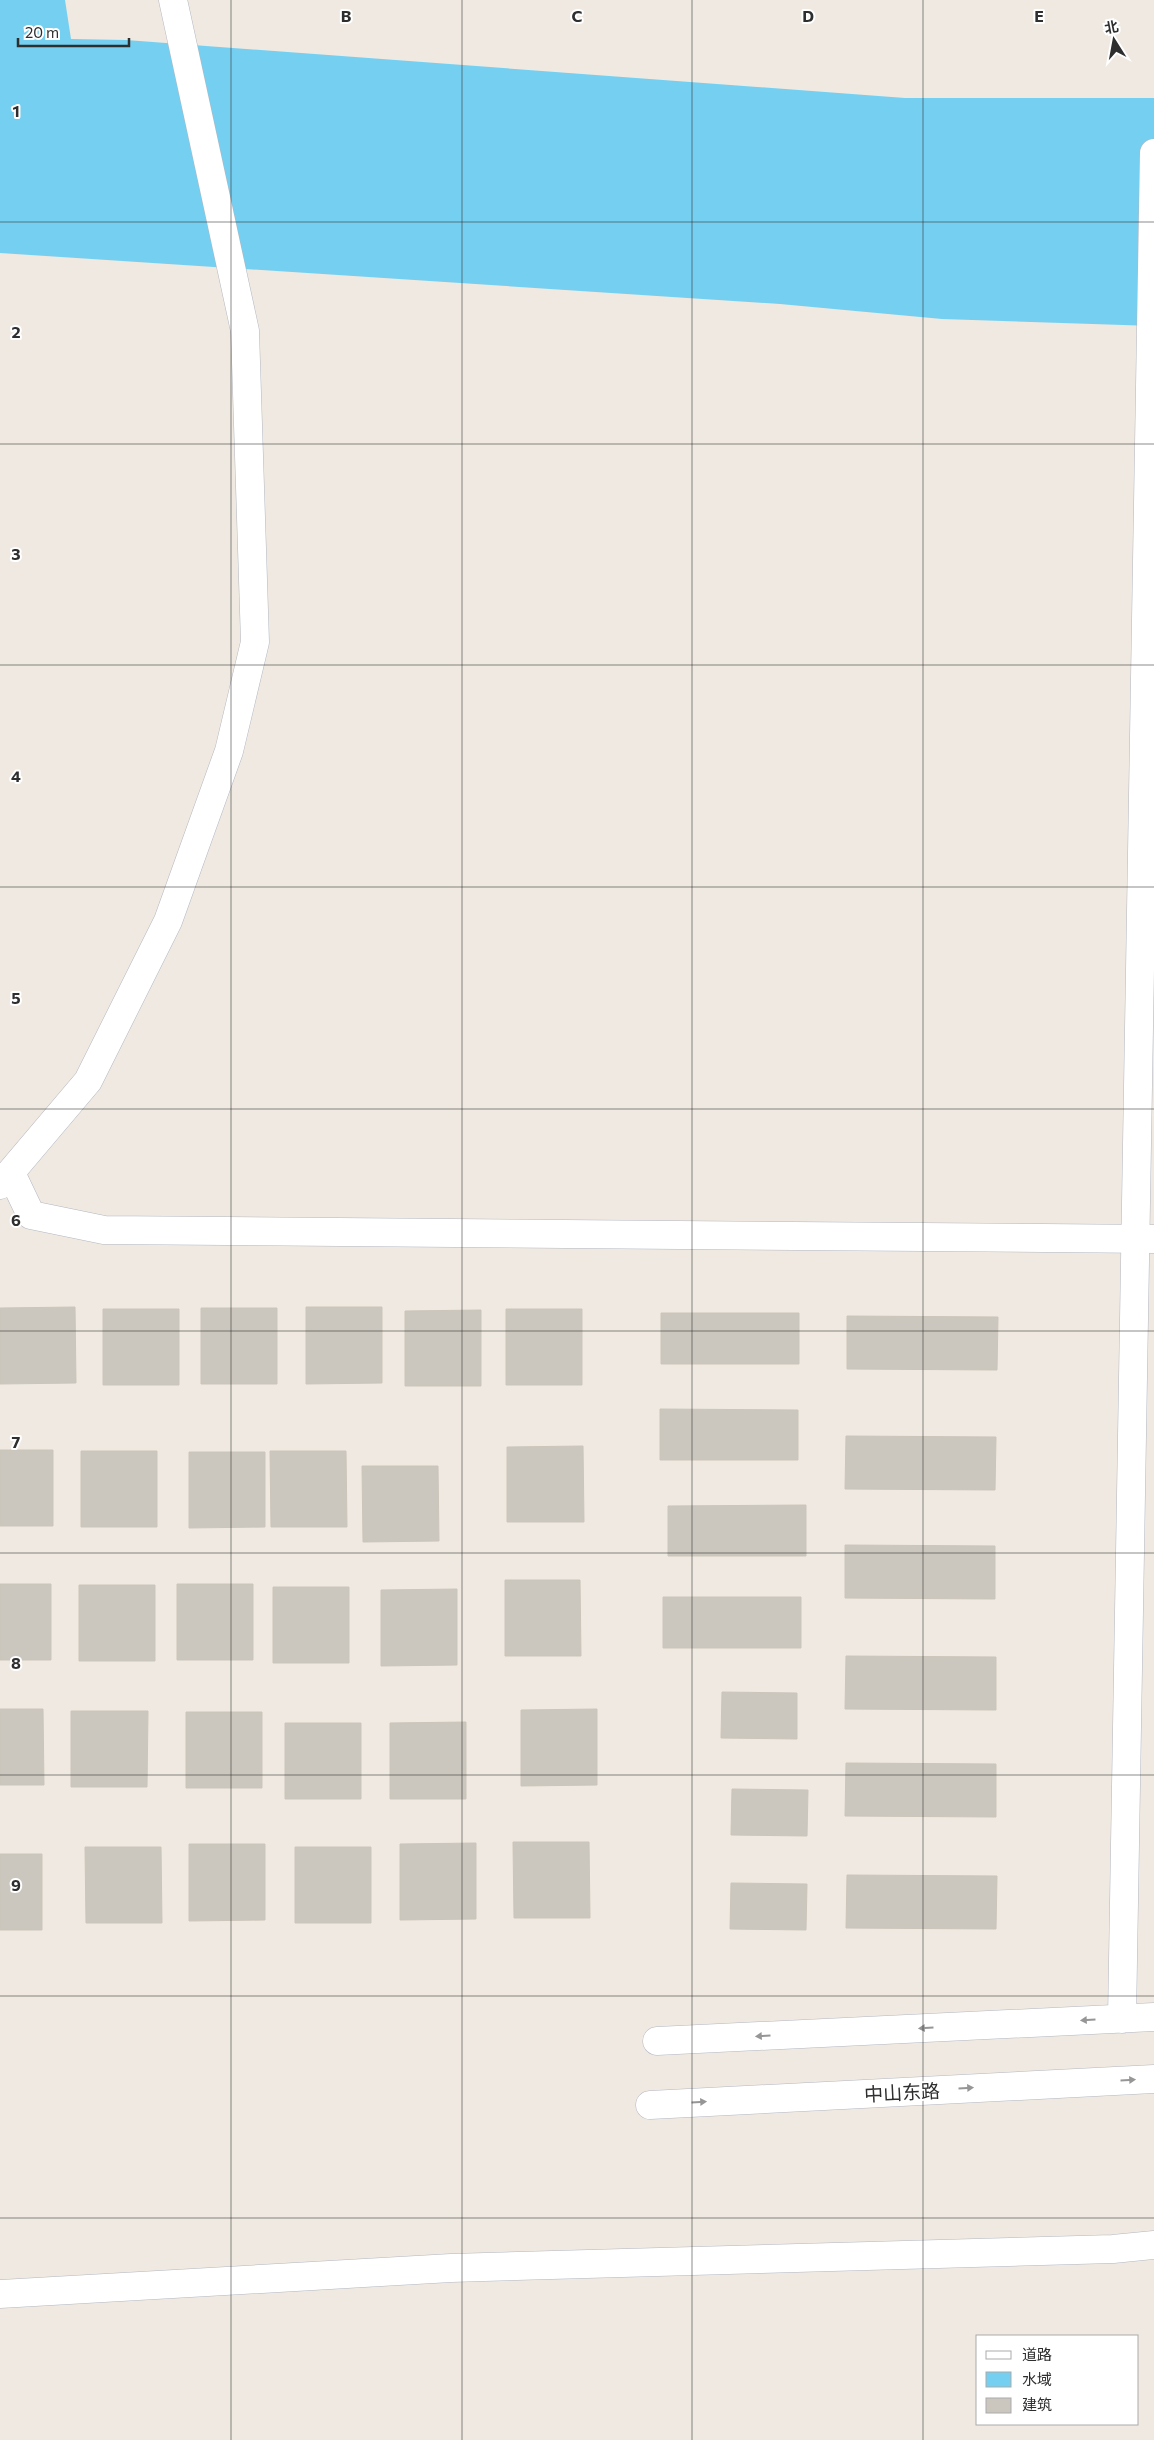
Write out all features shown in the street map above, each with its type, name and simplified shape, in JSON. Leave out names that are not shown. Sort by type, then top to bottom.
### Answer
[{"type":"street","points":[[173,0],[245,331],[255,642],[229,751],[168,921],[88,1081],[5,1179],[31,1215],[104,1230],[1145,1239]]},
{"type":"street","points":[[1122,2019],[1145,1239],[1154,153]]},
{"type":"street","points":[[657,2040],[1154,2017]]},
{"type":"street","name":"中山东路","points":[[650,2105],[1154,2079]]},
{"type":"street","points":[[0,2294],[451,2268],[1113,2249],[1154,2245]]},
{"type":"water","points":[[0,0],[65,0],[71,39],[126,40],[905,98],[1154,98],[1154,326],[942,319],[780,304],[0,253]]},
{"type":"building","points":[[75,1307],[76,1383],[0,1384],[0,1308]]},
{"type":"building","points":[[306,1307],[382,1307],[382,1383],[306,1384]]},
{"type":"building","points":[[201,1308],[277,1308],[277,1384],[201,1384]]},
{"type":"building","points":[[103,1309],[179,1309],[179,1385],[103,1385]]},
{"type":"building","points":[[506,1309],[582,1309],[582,1385],[506,1385]]},
{"type":"building","points":[[481,1310],[481,1386],[405,1386],[405,1311]]},
{"type":"building","points":[[661,1313],[799,1313],[799,1364],[661,1364]]},
{"type":"building","points":[[847,1316],[998,1317],[997,1370],[847,1369]]},
{"type":"building","points":[[660,1409],[798,1410],[798,1460],[660,1460]]},
{"type":"building","points":[[846,1436],[996,1437],[995,1490],[845,1489]]},
{"type":"building","points":[[583,1446],[584,1522],[507,1522],[507,1447]]},
{"type":"building","points":[[0,1450],[53,1450],[53,1526],[0,1526]]},
{"type":"building","points":[[81,1451],[157,1451],[157,1527],[81,1527]]},
{"type":"building","points":[[270,1451],[346,1451],[347,1527],[271,1527]]},
{"type":"building","points":[[189,1452],[265,1452],[265,1527],[189,1528]]},
{"type":"building","points":[[362,1466],[438,1466],[439,1541],[363,1542]]},
{"type":"building","points":[[806,1505],[806,1556],[668,1556],[668,1506]]},
{"type":"building","points":[[845,1545],[995,1546],[995,1599],[845,1598]]},
{"type":"building","points":[[505,1580],[580,1580],[581,1656],[505,1656]]},
{"type":"building","points":[[0,1584],[51,1584],[51,1660],[0,1660]]},
{"type":"building","points":[[177,1584],[253,1584],[253,1660],[177,1660]]},
{"type":"building","points":[[79,1585],[155,1585],[155,1661],[79,1661]]},
{"type":"building","points":[[273,1587],[349,1587],[349,1663],[273,1663]]},
{"type":"building","points":[[457,1589],[457,1665],[381,1666],[381,1590]]},
{"type":"building","points":[[663,1597],[801,1597],[801,1648],[663,1648]]},
{"type":"building","points":[[846,1656],[996,1657],[996,1710],[845,1709]]},
{"type":"building","points":[[722,1692],[797,1693],[797,1739],[721,1738]]},
{"type":"building","points":[[0,1709],[43,1709],[44,1785],[0,1785]]},
{"type":"building","points":[[597,1709],[597,1785],[521,1786],[521,1710]]},
{"type":"building","points":[[71,1711],[148,1711],[147,1787],[71,1787]]},
{"type":"building","points":[[186,1712],[262,1712],[262,1788],[186,1788]]},
{"type":"building","points":[[466,1722],[466,1799],[390,1799],[390,1723]]},
{"type":"building","points":[[285,1723],[361,1723],[361,1799],[285,1799]]},
{"type":"building","points":[[846,1763],[996,1764],[996,1817],[845,1816]]},
{"type":"building","points":[[732,1789],[808,1790],[807,1836],[731,1835]]},
{"type":"building","points":[[513,1842],[589,1842],[590,1918],[514,1918]]},
{"type":"building","points":[[476,1843],[476,1919],[400,1920],[400,1844]]},
{"type":"building","points":[[189,1844],[265,1844],[265,1920],[189,1921]]},
{"type":"building","points":[[85,1847],[161,1847],[162,1923],[86,1923]]},
{"type":"building","points":[[295,1847],[371,1847],[371,1923],[295,1923]]},
{"type":"building","points":[[0,1854],[42,1854],[42,1930],[0,1930]]},
{"type":"building","points":[[847,1875],[997,1876],[996,1929],[846,1928]]},
{"type":"building","points":[[731,1883],[807,1884],[806,1930],[730,1929]]}]
